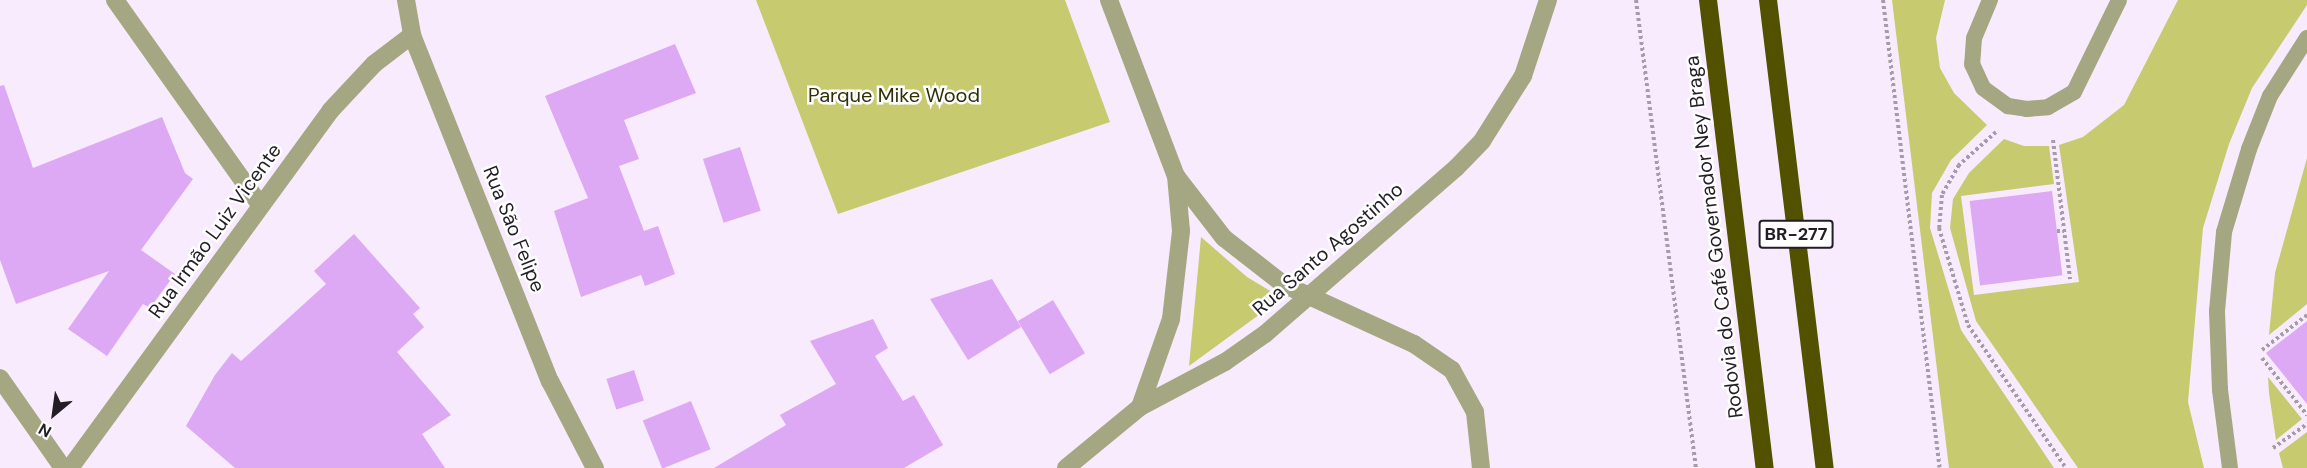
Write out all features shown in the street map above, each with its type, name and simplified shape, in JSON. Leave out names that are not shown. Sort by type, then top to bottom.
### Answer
[{"type":"highway","name":"Rodovia do Café Governador Ney Braga","points":[[1708,0],[1765,468]]},
{"type":"highway","name":"BR-277","points":[[1768,0],[1826,468]]},
{"type":"highway","points":[[1750,349],[1754,468]]},
{"type":"street","points":[[115,0],[261,206]]},
{"type":"street","name":"Rua São Felipe","points":[[406,0],[412,35],[550,381],[595,468]]},
{"type":"street","points":[[1109,0],[1176,176],[1181,231],[1179,276],[1171,319],[1140,407]]},
{"type":"street","name":"Rua Santo Agostinho","points":[[1066,468],[1140,407],[1225,362],[1308,298],[1482,141],[1523,76],[1548,0]]},
{"type":"street","name":"Rua Irmão Luiz Vicente","points":[[70,468],[351,86],[412,35]]},
{"type":"street","points":[[1176,176],[1224,238],[1284,284],[1308,298],[1414,344],[1452,370],[1475,412],[1481,468]]},
{"type":"street","points":[[0,378],[63,468]]},
{"type":"lane","points":[[1990,0],[1974,38],[1972,64],[1983,88],[2008,106],[2027,109],[2049,107],[2074,92],[2119,0]]},
{"type":"lane","points":[[2230,468],[2220,390],[2217,311],[2224,232],[2249,149],[2270,96],[2307,38]]},
{"type":"path","points":[[1636,0],[1696,468]]},
{"type":"path","points":[[1883,0],[1940,468]]},
{"type":"path","points":[[1996,132],[1959,165],[1942,195],[1939,228],[1968,325],[2066,468]]},
{"type":"path","points":[[2053,140],[2070,279]]},
{"type":"path","points":[[2057,231],[2064,231]]},
{"type":"path","points":[[2262,350],[2307,315]]},
{"type":"path","points":[[2262,358],[2307,415]]},
{"type":"path","points":[[2273,448],[2307,424]]},
{"type":"green space","name":"Parque Mike Wood","points":[[756,0],[1065,0],[1110,122],[838,214]]},
{"type":"green space","points":[[1892,0],[1945,0],[1936,38],[1940,68],[1954,93],[1987,125],[1951,160],[1932,193],[1930,228],[1961,330],[2054,468],[1949,468]]},
{"type":"green space","points":[[2178,0],[2307,0],[2307,5],[2252,88],[2229,144],[2203,228],[2188,402],[2204,468],[2078,468],[1976,321],[1950,228],[1953,199],[1969,173],[2004,139],[2024,146],[2049,146],[2054,184],[1961,196],[1974,295],[2079,282],[2059,145],[2083,137],[2124,105]]},
{"type":"green space","points":[[2307,158],[2307,304],[2269,335],[2275,273]]},
{"type":"green space","points":[[1201,237],[1247,277],[1282,298],[1189,366]]},
{"type":"green space","points":[[2268,377],[2302,419],[2276,440],[2269,393]]},
{"type":"green space","points":[[2307,432],[2307,468],[2283,468],[2279,453]]},
{"type":"building","points":[[675,44],[696,93],[624,120],[639,159],[619,166],[644,231],[658,226],[675,274],[645,286],[641,275],[581,297],[554,211],[588,198],[545,96]]},
{"type":"building","points":[[4,85],[33,168],[162,117],[185,173],[193,179],[141,250],[175,274],[150,308],[143,304],[107,356],[68,329],[109,271],[16,304],[0,260],[0,86]]},
{"type":"building","points":[[740,147],[761,211],[724,223],[703,159]]},
{"type":"building","points":[[2052,191],[2062,275],[1980,285],[1970,201]]},
{"type":"building","points":[[354,234],[420,308],[413,314],[424,327],[397,352],[451,415],[422,434],[445,468],[235,468],[186,426],[215,375],[232,353],[241,361],[326,284],[314,271]]},
{"type":"building","points":[[992,279],[1021,327],[968,360],[930,299]]},
{"type":"building","points":[[1053,300],[1085,353],[1050,374],[1018,321]]},
{"type":"building","points":[[873,319],[888,348],[875,356],[903,401],[914,395],[943,445],[904,468],[714,468],[786,425],[780,415],[836,384],[810,341]]},
{"type":"building","points":[[2307,321],[2307,404],[2266,353]]},
{"type":"building","points":[[634,370],[644,400],[616,409],[606,379]]},
{"type":"building","points":[[691,401],[710,449],[662,468],[643,420]]}]
